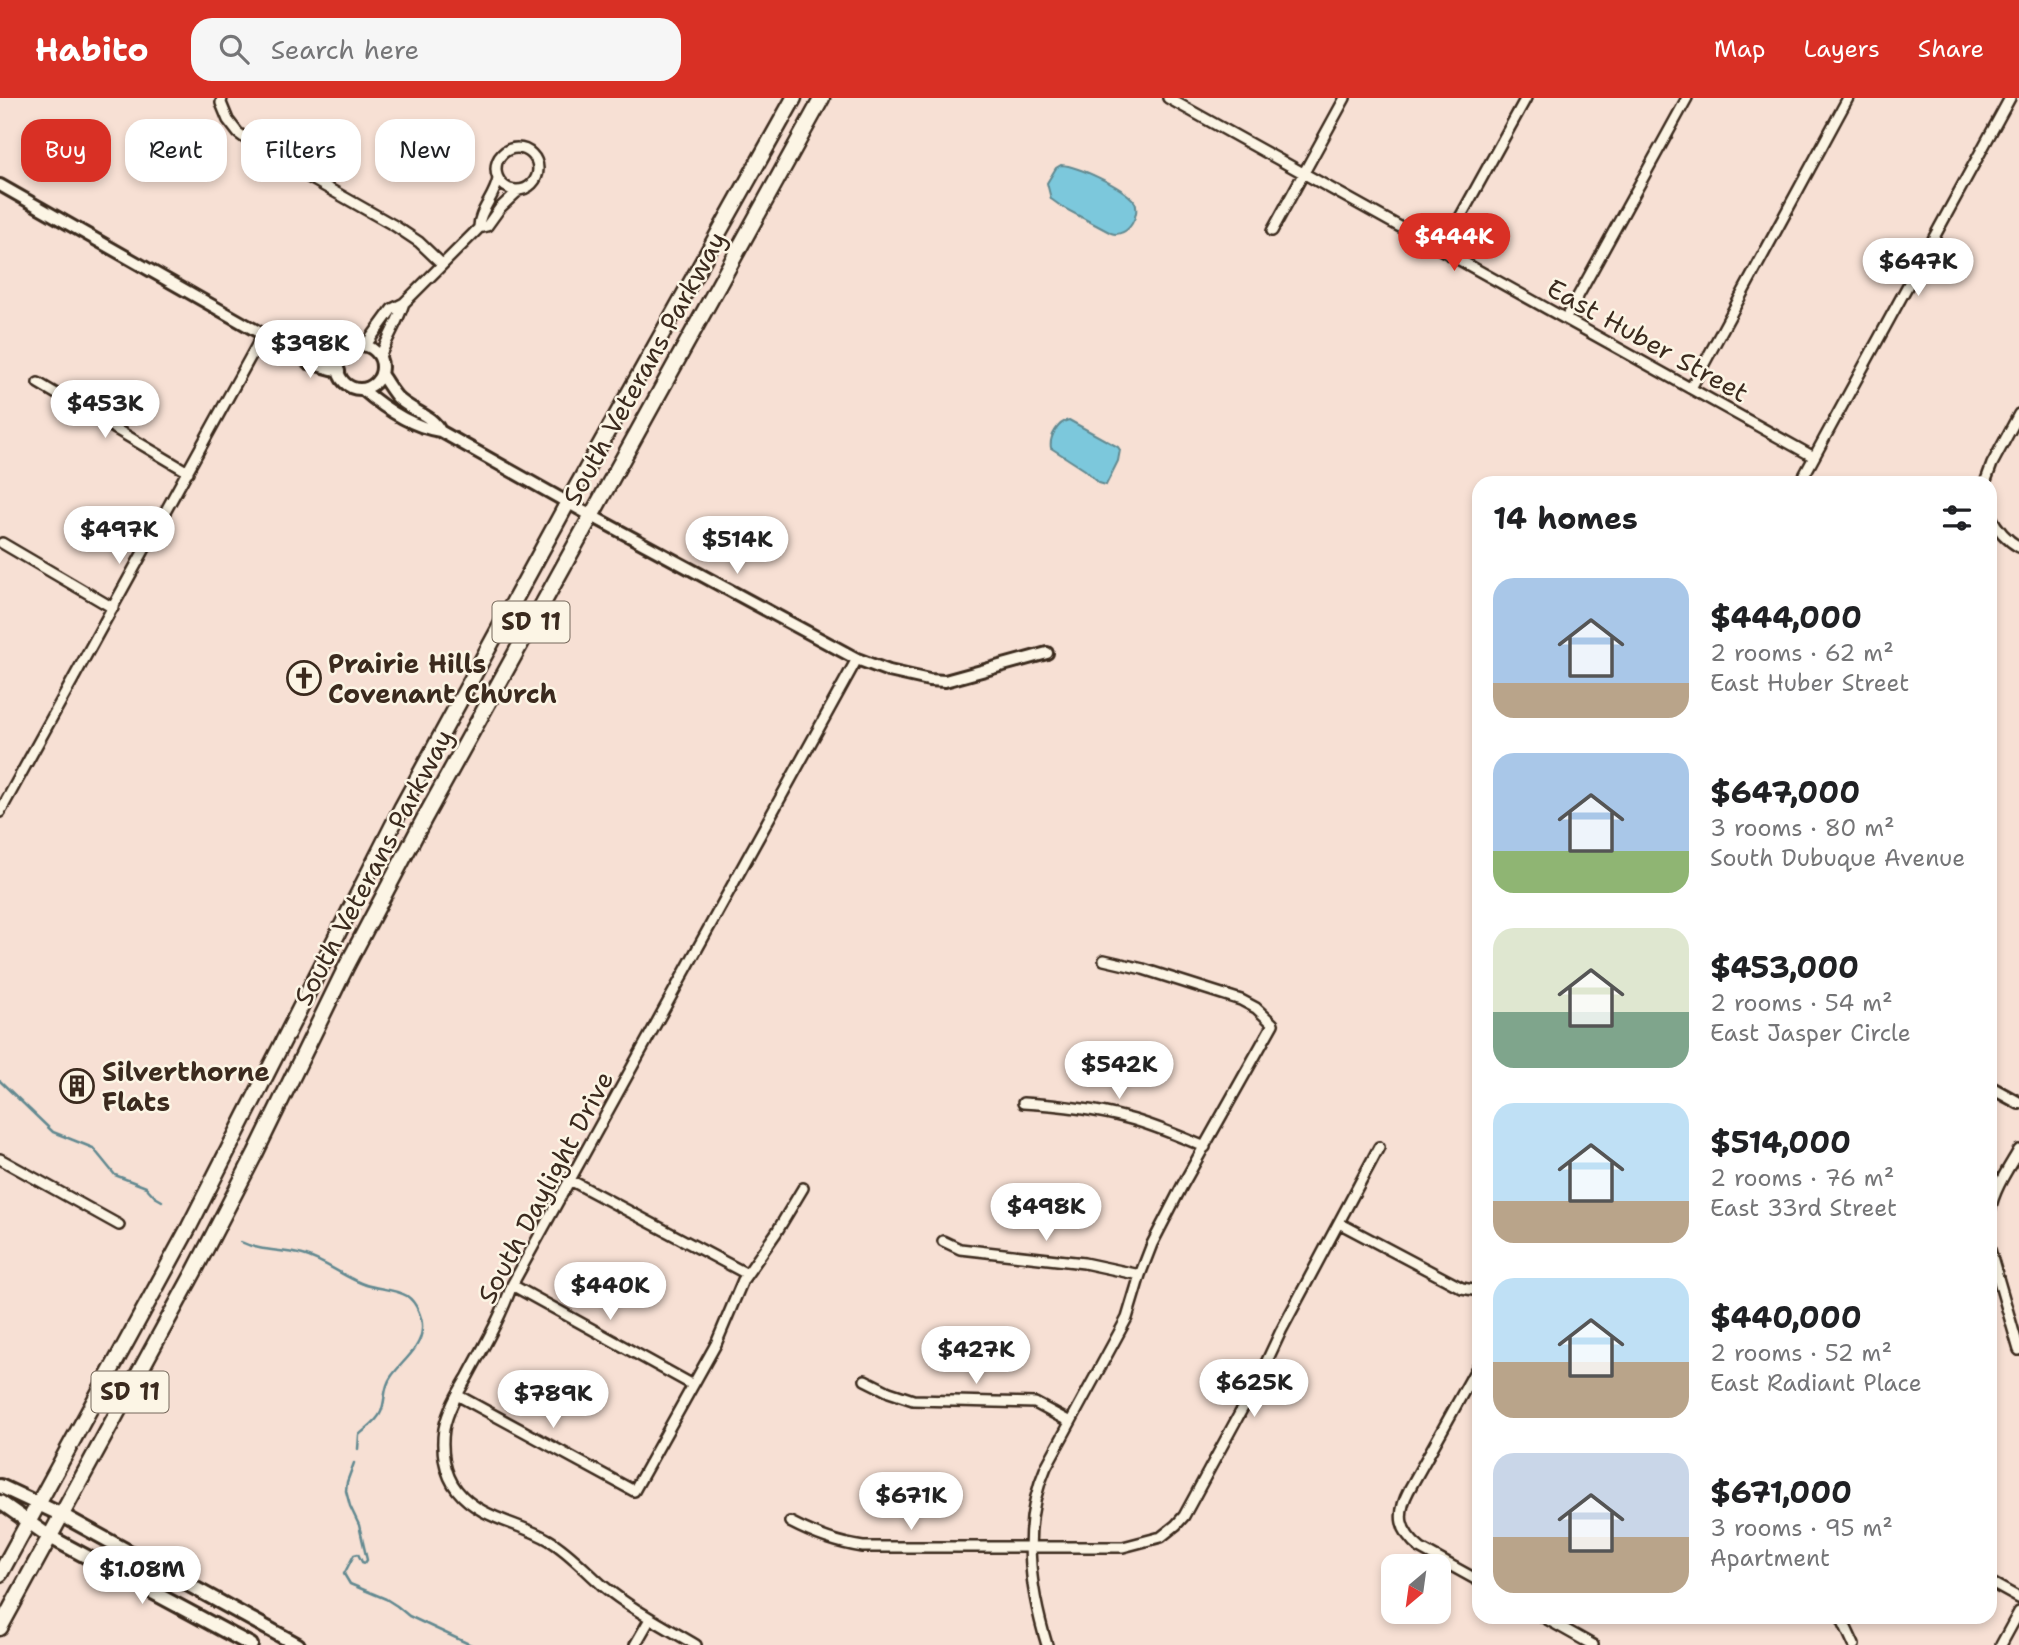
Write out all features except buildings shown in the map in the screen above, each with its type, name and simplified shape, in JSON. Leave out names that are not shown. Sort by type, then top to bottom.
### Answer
[{"type":"highway","name":"South Veterans Parkway","points":[[0,1574],[189,1227],[396,818],[568,502],[794,98]]},
{"type":"highway","name":"South Veterans Parkway","points":[[0,1629],[194,1272],[346,967],[490,696],[822,98]]},
{"type":"main road","points":[[0,1486],[62,1515],[298,1645]]},
{"type":"main road","points":[[0,1502],[50,1537],[251,1645]]},
{"type":"street","points":[[222,98],[221,103],[228,120],[238,133],[264,152],[395,226],[419,242],[442,264]]},
{"type":"street","name":"East Huber Street","points":[[1168,98],[1814,457]]},
{"type":"street","points":[[1272,230],[1345,98]]},
{"type":"street","points":[[1442,250],[1526,98]]},
{"type":"street","points":[[1566,318],[1687,98]]},
{"type":"street","points":[[1691,388],[1848,98]]},
{"type":"street","points":[[1804,476],[2008,99]]},
{"type":"street","points":[[365,346],[392,309],[404,303],[479,228],[486,226],[519,190],[531,184],[538,173],[536,159],[527,150],[513,148],[501,155],[496,169],[498,179],[489,203],[479,219],[479,228]]},
{"type":"street","points":[[498,179],[506,187],[519,190]]},
{"type":"street","points":[[0,185],[263,334],[309,363],[339,371]]},
{"type":"street","points":[[404,303],[380,357],[381,374],[406,405],[436,423],[440,431]]},
{"type":"street","points":[[0,812],[263,334]]},
{"type":"street","points":[[380,357],[365,346],[353,346],[342,355],[339,371],[347,384],[362,389],[375,383],[381,374]]},
{"type":"street","points":[[299,355],[312,352],[342,355]]},
{"type":"street","points":[[38,383],[188,472]]},
{"type":"street","points":[[362,389],[379,404],[402,417],[425,429],[440,431],[857,659],[912,677],[945,681],[1047,653]]},
{"type":"street","points":[[1988,476],[2019,414]]},
{"type":"street","points":[[1997,529],[2019,547]]},
{"type":"street","points":[[2,543],[113,608]]},
{"type":"street","name":"South Daylight Drive","points":[[696,1645],[650,1619],[603,1585],[551,1541],[479,1510],[456,1489],[448,1475],[444,1440],[447,1418],[497,1321],[512,1285],[857,659]]},
{"type":"street","points":[[1047,1645],[1032,1583],[1030,1546],[1032,1510],[1039,1483],[1127,1318],[1152,1244],[1273,1024],[1241,1000],[1143,969],[1104,960]]},
{"type":"street","points":[[1997,1091],[2019,1103]]},
{"type":"street","points":[[1023,1103],[1076,1108],[1125,1117],[1163,1129],[1205,1147]]},
{"type":"street","points":[[790,1522],[819,1537],[863,1547],[1123,1547],[1161,1538],[1176,1525],[1191,1504],[1379,1147]]},
{"type":"street","points":[[1997,1190],[2019,1150]]},
{"type":"street","points":[[0,1159],[119,1225]]},
{"type":"street","points":[[570,1180],[747,1274]]},
{"type":"street","points":[[457,1395],[634,1491],[716,1344],[747,1274],[803,1188]]},
{"type":"street","points":[[1339,1223],[1462,1288],[1472,1290]]},
{"type":"street","points":[[943,1241],[960,1249],[1084,1263],[1140,1275]]},
{"type":"street","points":[[1997,1274],[2019,1350]]},
{"type":"street","points":[[512,1285],[693,1385]]},
{"type":"street","points":[[1472,1377],[1409,1490],[1401,1514],[1405,1533],[1414,1543],[1472,1577]]},
{"type":"street","points":[[865,1380],[913,1400],[1035,1403],[1070,1422]]},
{"type":"street","points":[[1997,1586],[2019,1598]]},
{"type":"street","points":[[2001,1645],[2019,1612]]},
{"type":"street","points":[[635,1645],[650,1619]]},
{"type":"street","points":[[1556,1624],[1593,1645]]},
{"type":"street","points":[[1844,1624],[1854,1645]]},
{"type":"water","points":[[1061,165],[1100,178],[1128,195],[1134,201],[1136,212],[1128,229],[1117,234],[1111,233],[1051,199],[1047,183],[1056,168]]},
{"type":"water","points":[[1069,420],[1120,450],[1118,461],[1106,485],[1099,483],[1085,470],[1051,448],[1055,431]]},
{"type":"waterway","points":[[0,1081],[53,1132],[93,1148],[115,1175],[146,1187],[162,1201]]},
{"type":"waterway","points":[[241,1242],[311,1258],[358,1282],[407,1296],[416,1306],[422,1325],[421,1336],[410,1355],[388,1381],[381,1412],[359,1435],[358,1449]]},
{"type":"waterway","points":[[354,1463],[346,1491],[359,1525],[367,1560],[362,1562],[358,1554],[354,1555],[344,1574],[350,1584],[386,1599],[409,1616],[471,1645]]},
{"type":"place","name":"Prairie Hills Covenant Church","points":[[304,678]]},
{"type":"place","name":"Silverthorne Flats","points":[[77,1086]]}]
